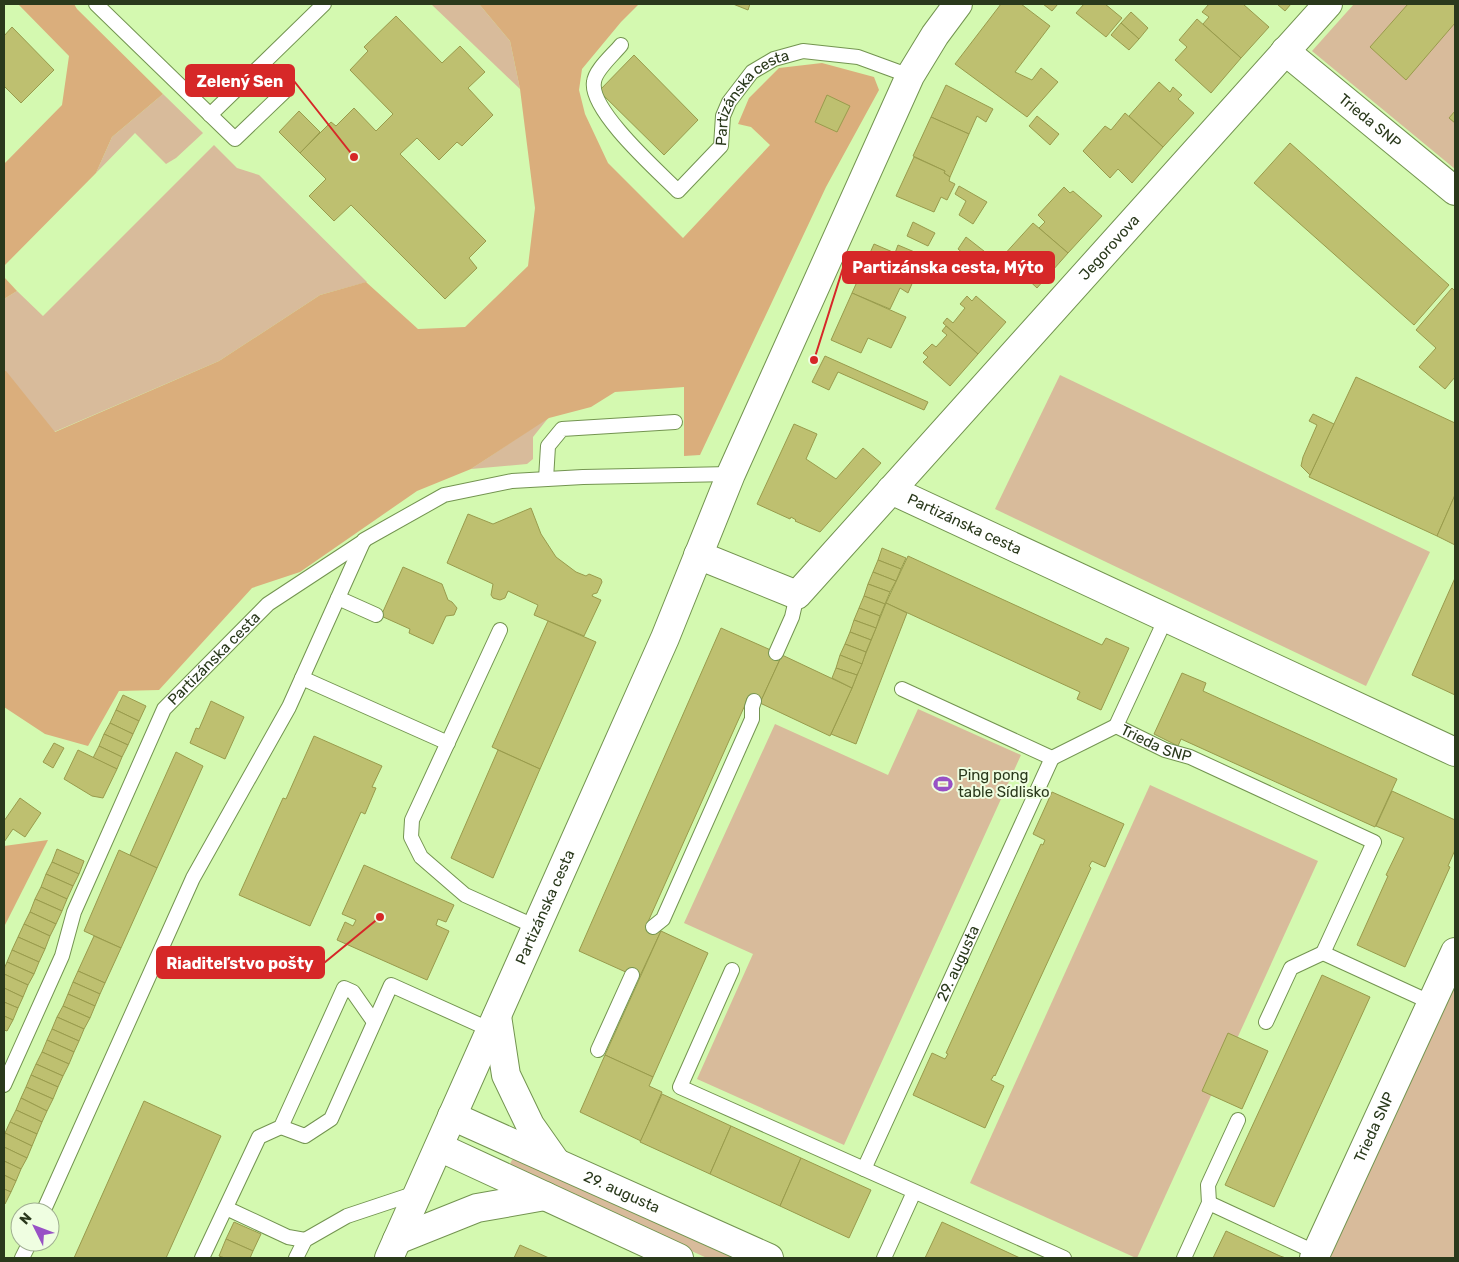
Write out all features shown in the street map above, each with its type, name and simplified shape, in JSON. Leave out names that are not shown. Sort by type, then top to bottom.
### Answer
[{"type":"street","name":"Partizánska cesta","points":[[393,1249],[665,638],[730,474],[910,76],[935,35],[958,4]]},
{"type":"street","name":"Jegorovova","points":[[890,490],[1328,4]]},
{"type":"street","name":"Trieda SNP","points":[[1285,51],[1455,191]]},
{"type":"street","name":"Partizánska cesta","points":[[797,595],[890,490],[1166,618]]},
{"type":"street","points":[[698,555],[797,595]]},
{"type":"street","points":[[1166,618],[1455,752]]},
{"type":"street","name":"Trieda SNP","points":[[1316,1256],[1455,952]]},
{"type":"street","name":"29. augusta","points":[[494,1023],[506,1075],[530,1126],[557,1163]]},
{"type":"street","name":"29. augusta","points":[[452,1116],[769,1258]]},
{"type":"street","points":[[439,1147],[679,1258]]},
{"type":"street","points":[[393,1249],[477,1208],[545,1196]]},
{"type":"lane","points":[[96,4],[235,140],[284,92],[260,68]]},
{"type":"lane","points":[[210,115],[324,4]]},
{"type":"lane","name":"Partizánska cesta","points":[[621,45],[597,73],[594,83],[594,94],[602,110],[627,140],[678,191],[722,146],[723,116],[729,102],[752,72],[774,59],[803,51],[858,57],[910,76]]},
{"type":"lane","points":[[546,479],[548,446],[562,429],[675,422]]},
{"type":"lane","name":"Partizánska cesta","points":[[4,1085],[62,956],[74,912],[164,709],[268,604],[364,540],[444,495],[512,480],[730,474]]},
{"type":"lane","points":[[47,1202],[193,878],[289,707],[364,540]]},
{"type":"lane","name":"Partizánska cesta","points":[[776,653],[792,617],[797,595]]},
{"type":"lane","points":[[338,598],[376,615]]},
{"type":"lane","name":"Trieda SNP","points":[[1166,618],[1116,726],[1164,750],[1190,757],[1374,842],[1323,953]]},
{"type":"lane","points":[[500,630],[412,820],[410,836],[421,857],[465,895],[536,927]]},
{"type":"lane","points":[[302,678],[448,743]]},
{"type":"lane","points":[[902,688],[1052,758],[1116,726]]},
{"type":"lane","points":[[653,928],[663,919],[752,719],[754,701]]},
{"type":"lane","name":"29. augusta","points":[[864,1169],[1052,758]]},
{"type":"lane","points":[[1266,1022],[1291,968],[1323,953],[1432,1003]]},
{"type":"lane","points":[[732,970],[680,1087],[1064,1258]]},
{"type":"lane","points":[[598,1050],[632,975]]},
{"type":"lane","points":[[281,1127],[305,1136],[331,1119],[391,985],[494,1023]]},
{"type":"lane","points":[[202,1258],[259,1137],[281,1127],[344,988],[353,992],[374,1022]]},
{"type":"lane","points":[[1184,1258],[1209,1203],[1208,1185],[1238,1120]]},
{"type":"lane","points":[[296,1258],[305,1240],[347,1216],[418,1192]]},
{"type":"lane","points":[[884,1258],[914,1192]]},
{"type":"lane","name":"Trieda SNP","points":[[1209,1203],[1316,1256]]},
{"type":"lane","points":[[226,1208],[288,1237],[305,1240]]},
{"type":"shaded area","points":[[18,4],[74,4],[163,94],[112,137],[96,173],[4,266],[4,164],[62,105],[69,56]]},
{"type":"shaded area","points":[[431,4],[479,4],[510,41],[520,89]]},
{"type":"shaded area","points":[[479,4],[639,4],[621,22],[582,69],[579,90],[585,114],[608,163],[683,238],[770,145],[751,127],[738,124],[749,98],[779,68],[822,63],[874,77],[879,90],[826,187],[700,455],[684,456],[684,387],[615,392],[591,407],[549,418],[471,469],[417,491],[300,572],[252,588],[159,690],[119,691],[88,746],[45,734],[4,707],[4,371],[6,371],[55,432],[219,361],[320,295],[366,282],[418,329],[465,327],[528,266],[535,208],[520,89],[510,41]]},
{"type":"shaded area","points":[[1354,4],[1455,4],[1455,169],[1312,51]]},
{"type":"shaded area","points":[[163,94],[203,133],[176,158],[166,164],[135,133],[96,173],[112,137]]},
{"type":"shaded area","points":[[214,145],[237,168],[259,175],[367,282],[320,295],[219,361],[54,432],[4,371],[4,299],[17,291],[43,316]]},
{"type":"shaded area","points":[[4,277],[17,291],[4,299]]},
{"type":"shaded area","points":[[1060,375],[1430,552],[1366,686],[995,509]]},
{"type":"shaded area","points":[[549,417],[533,437],[533,459],[527,464],[471,469]]},
{"type":"shaded area","points":[[918,709],[1021,755],[844,1145],[697,1079],[753,954],[684,923],[775,724],[888,775]]},
{"type":"shaded area","points":[[1150,785],[1318,861],[1136,1258],[970,1183]]},
{"type":"shaded area","points":[[48,840],[4,927],[4,846]]},
{"type":"shaded area","points":[[1455,972],[1455,1258],[1326,1258]]},
{"type":"shaded area","points":[[514,1159],[733,1258],[707,1258],[517,1173],[509,1166]]},
{"type":"building","points":[[733,4],[750,4],[748,10]]},
{"type":"building","points":[[1001,4],[1021,4],[1050,26],[1015,72],[1032,80],[1041,68],[1058,82],[1027,117],[955,64]]},
{"type":"building","points":[[1043,4],[1058,4],[1052,11]]},
{"type":"building","points":[[1084,4],[1105,4],[1122,18],[1106,37],[1076,13]]},
{"type":"building","points":[[1209,4],[1243,4],[1269,27],[1241,58],[1203,24],[1209,17],[1202,12]]},
{"type":"building","points":[[1277,4],[1291,4],[1285,11]]},
{"type":"building","points":[[1408,4],[1455,4],[1455,23],[1406,80],[1370,47]]},
{"type":"building","points":[[1131,12],[1148,28],[1139,39],[1121,23]]},
{"type":"building","points":[[396,16],[442,63],[460,46],[485,72],[468,88],[493,115],[462,146],[457,142],[439,160],[417,138],[400,154],[486,241],[469,258],[477,268],[445,299],[351,205],[334,221],[309,196],[326,179],[300,153],[331,122],[336,126],[354,108],[376,131],[393,114],[350,70],[368,51],[364,47]]},
{"type":"building","points":[[1197,19],[1241,58],[1211,93],[1175,60],[1187,47],[1179,40]]},
{"type":"building","points":[[1121,23],[1139,39],[1129,50],[1111,35]]},
{"type":"building","points":[[12,27],[54,70],[21,103],[4,86],[4,36]]},
{"type":"building","points":[[634,55],[698,120],[664,155],[599,91]]},
{"type":"building","points":[[1159,82],[1170,92],[1173,87],[1182,95],[1178,99],[1194,113],[1163,147],[1129,116]]},
{"type":"building","points":[[946,85],[993,109],[986,122],[977,116],[969,134],[931,117]]},
{"type":"building","points":[[827,95],[850,106],[837,132],[815,122]]},
{"type":"building","points":[[299,111],[320,132],[300,153],[279,132]]},
{"type":"building","points":[[1455,111],[1455,123],[1449,118]]},
{"type":"building","points":[[1125,113],[1163,147],[1132,183],[1118,169],[1110,178],[1083,151],[1105,126],[1111,130]]},
{"type":"building","points":[[1037,116],[1059,134],[1050,145],[1029,126]]},
{"type":"building","points":[[931,117],[969,134],[950,177],[944,173],[945,171],[913,156]]},
{"type":"building","points":[[1290,143],[1449,285],[1414,325],[1254,183]]},
{"type":"building","points":[[914,157],[945,171],[944,173],[950,177],[949,181],[955,184],[947,200],[941,197],[934,212],[896,196]]},
{"type":"building","points":[[959,186],[987,202],[973,224],[959,215],[966,201],[955,194]]},
{"type":"building","points":[[1064,187],[1070,193],[1073,191],[1102,216],[1068,253],[1039,228],[1045,222],[1038,215]]},
{"type":"building","points":[[913,222],[935,233],[928,246],[907,236]]},
{"type":"building","points":[[1033,223],[1068,253],[1037,288],[1021,273],[1017,277],[1007,267],[1009,262],[1002,257]]},
{"type":"building","points":[[966,237],[989,255],[978,266],[958,249]]},
{"type":"building","points":[[874,244],[895,253],[898,245],[924,256],[908,293],[900,288],[890,309],[852,293]]},
{"type":"building","points":[[1452,288],[1455,291],[1455,377],[1445,389],[1419,367],[1436,348],[1416,330]]},
{"type":"building","points":[[852,293],[906,317],[891,348],[868,338],[861,353],[831,340]]},
{"type":"building","points":[[967,296],[972,301],[976,296],[1006,322],[978,354],[943,323],[947,318],[953,323],[965,308],[960,304]]},
{"type":"building","points":[[946,326],[978,354],[950,386],[923,362],[928,357],[923,353],[932,344],[936,347],[947,335],[942,331]]},
{"type":"building","points":[[825,356],[928,402],[924,410],[838,372],[829,390],[812,382]]},
{"type":"building","points":[[1356,377],[1455,423],[1455,495],[1437,536],[1309,477]]},
{"type":"building","points":[[1313,414],[1334,424],[1310,475],[1301,466],[1317,425],[1309,421]]},
{"type":"building","points":[[794,424],[817,434],[806,459],[836,479],[863,448],[881,463],[820,532],[795,521],[791,517],[790,519],[757,504]]},
{"type":"building","points":[[1455,495],[1455,545],[1437,536]]},
{"type":"building","points":[[531,508],[541,534],[556,557],[576,572],[586,576],[589,574],[601,579],[602,582],[597,593],[592,596],[601,600],[584,636],[534,615],[538,605],[508,591],[505,598],[500,600],[493,598],[491,595],[493,584],[447,563],[468,514],[493,524]]},
{"type":"building","points":[[882,548],[906,558],[901,569],[878,560]]},
{"type":"building","points":[[908,556],[1102,645],[1106,638],[1129,648],[1101,710],[1077,699],[1080,692],[886,603]]},
{"type":"building","points":[[878,560],[901,569],[896,581],[873,572]]},
{"type":"building","points":[[403,567],[442,584],[448,600],[457,608],[454,615],[446,616],[433,644],[409,633],[410,629],[381,616]]},
{"type":"building","points":[[873,572],[896,581],[890,592],[868,584]]},
{"type":"building","points":[[1455,578],[1455,695],[1412,675]]},
{"type":"building","points":[[868,584],[890,592],[885,604],[864,596]]},
{"type":"building","points":[[864,596],[885,604],[880,616],[859,608]]},
{"type":"building","points":[[886,603],[907,613],[856,744],[831,734],[852,688]]},
{"type":"building","points":[[859,608],[880,616],[876,628],[854,620]]},
{"type":"building","points":[[854,620],[876,628],[871,640],[850,632]]},
{"type":"building","points":[[548,621],[596,642],[540,769],[492,747]]},
{"type":"building","points":[[721,628],[782,655],[760,703],[747,698],[647,924],[661,931],[639,978],[579,951]]},
{"type":"building","points":[[850,632],[871,640],[866,652],[845,644]]},
{"type":"building","points":[[845,644],[866,652],[862,664],[840,655]]},
{"type":"building","points":[[782,655],[852,688],[830,736],[760,703]]},
{"type":"building","points":[[840,655],[862,664],[857,675],[836,668]]},
{"type":"building","points":[[836,668],[857,675],[852,688],[832,678]]},
{"type":"building","points":[[1182,673],[1206,683],[1203,691],[1397,779],[1375,827],[1181,739],[1178,746],[1154,734]]},
{"type":"building","points":[[123,695],[146,706],[139,721],[116,710]]},
{"type":"building","points":[[211,701],[244,717],[225,759],[190,743],[196,728],[199,729]]},
{"type":"building","points":[[116,710],[139,721],[133,734],[110,723]]},
{"type":"building","points":[[110,723],[133,734],[128,745],[104,734]]},
{"type":"building","points":[[104,734],[128,745],[122,757],[99,746]]},
{"type":"building","points":[[314,736],[382,766],[372,787],[376,788],[365,814],[361,812],[310,926],[239,895],[283,798],[286,799]]},
{"type":"building","points":[[54,743],[64,748],[53,768],[43,762]]},
{"type":"building","points":[[99,746],[122,757],[117,769],[93,758]]},
{"type":"building","points":[[78,750],[117,769],[103,798],[92,796],[64,779]]},
{"type":"building","points":[[498,750],[540,769],[493,878],[451,858]]},
{"type":"building","points":[[176,752],[203,766],[157,868],[130,855]]},
{"type":"building","points":[[1392,791],[1455,820],[1455,850],[1448,866],[1450,867],[1405,967],[1357,945],[1388,876],[1386,875],[1404,838],[1376,826]]},
{"type":"building","points":[[1052,792],[1124,824],[1105,867],[1092,861],[1089,866],[1091,868],[995,1076],[991,1080],[1004,1086],[985,1128],[913,1095],[932,1053],[945,1059],[948,1054],[946,1053],[1041,844],[1043,845],[1045,840],[1033,834]]},
{"type":"building","points":[[20,798],[41,813],[25,837],[13,829],[4,842],[4,821]]},
{"type":"building","points":[[57,849],[84,861],[79,874],[52,862]]},
{"type":"building","points":[[119,850],[157,868],[121,948],[84,931]]},
{"type":"building","points":[[52,862],[79,874],[73,886],[46,874]]},
{"type":"building","points":[[364,865],[454,905],[446,922],[438,919],[436,925],[449,931],[427,980],[337,940],[345,922],[353,926],[356,920],[342,914]]},
{"type":"building","points":[[46,874],[73,886],[67,899],[41,887]]},
{"type":"building","points":[[41,887],[67,899],[62,911],[35,899]]},
{"type":"building","points":[[35,899],[62,911],[56,924],[30,912]]},
{"type":"building","points":[[30,912],[56,924],[50,936],[24,924]]},
{"type":"building","points":[[24,924],[50,936],[45,949],[18,937]]},
{"type":"building","points":[[661,931],[708,953],[653,1077],[605,1055]]},
{"type":"building","points":[[94,936],[121,948],[105,983],[78,971]]},
{"type":"building","points":[[18,937],[45,949],[39,962],[12,950]]},
{"type":"building","points":[[12,950],[39,962],[34,974],[7,962]]},
{"type":"building","points":[[7,962],[34,974],[28,985],[4,974]]},
{"type":"building","points":[[78,971],[105,983],[100,994],[73,982]]},
{"type":"building","points":[[4,974],[28,985],[23,997],[4,988]]},
{"type":"building","points":[[1322,975],[1370,997],[1274,1207],[1225,1185]]},
{"type":"building","points":[[73,982],[100,994],[95,1006],[68,994]]},
{"type":"building","points":[[4,988],[23,997],[18,1008],[4,1002]]},
{"type":"building","points":[[68,994],[95,1006],[90,1018],[63,1006]]},
{"type":"building","points":[[4,1002],[18,1008],[13,1020],[4,1016]]},
{"type":"building","points":[[63,1006],[90,1018],[84,1029],[57,1017]]},
{"type":"building","points":[[4,1016],[13,1020],[7,1031],[4,1030]]},
{"type":"building","points":[[57,1017],[84,1029],[79,1041],[52,1029]]},
{"type":"building","points":[[52,1029],[79,1041],[74,1052],[47,1040]]},
{"type":"building","points":[[1228,1033],[1268,1051],[1242,1109],[1202,1091]]},
{"type":"building","points":[[47,1040],[74,1052],[69,1064],[42,1052]]},
{"type":"building","points":[[42,1052],[69,1064],[63,1076],[36,1064]]},
{"type":"building","points":[[605,1055],[653,1077],[649,1086],[662,1092],[641,1141],[580,1112]]},
{"type":"building","points":[[36,1064],[63,1076],[58,1087],[31,1075]]},
{"type":"building","points":[[31,1075],[58,1087],[53,1099],[26,1087]]},
{"type":"building","points":[[26,1087],[53,1099],[47,1111],[21,1098]]},
{"type":"building","points":[[662,1094],[731,1126],[710,1174],[640,1142]]},
{"type":"building","points":[[21,1098],[47,1111],[42,1122],[16,1110]]},
{"type":"building","points":[[144,1101],[221,1136],[166,1258],[74,1258]]},
{"type":"building","points":[[16,1110],[42,1122],[37,1134],[10,1122]]},
{"type":"building","points":[[10,1122],[37,1134],[32,1146],[5,1133]]},
{"type":"building","points":[[731,1126],[801,1158],[780,1206],[710,1174]]},
{"type":"building","points":[[5,1133],[32,1146],[27,1158],[4,1147]]},
{"type":"building","points":[[4,1147],[27,1158],[21,1169],[4,1161]]},
{"type":"building","points":[[801,1158],[871,1190],[849,1238],[780,1206]]},
{"type":"building","points":[[4,1161],[21,1169],[16,1181],[4,1175]]},
{"type":"building","points":[[4,1175],[16,1181],[11,1192],[4,1189]]},
{"type":"building","points":[[4,1189],[11,1192],[5,1204],[4,1203]]},
{"type":"building","points":[[234,1222],[261,1234],[253,1251],[226,1239]]},
{"type":"building","points":[[942,1222],[1020,1258],[925,1258]]},
{"type":"building","points":[[1226,1231],[1280,1256],[1286,1258],[1213,1258]]},
{"type":"building","points":[[226,1239],[253,1251],[250,1258],[225,1258],[219,1256]]},
{"type":"building","points":[[520,1245],[549,1258],[514,1258]]},
{"type":"place","name":"Zelený Sen","points":[[354,157]]},
{"type":"place","name":"Partizánska cesta, Mýto","points":[[814,360]]},
{"type":"place","name":"Ping pong table Sídlisko","points":[[943,784]]},
{"type":"place","name":"Riaditeľstvo pošty","points":[[380,917]]}]
